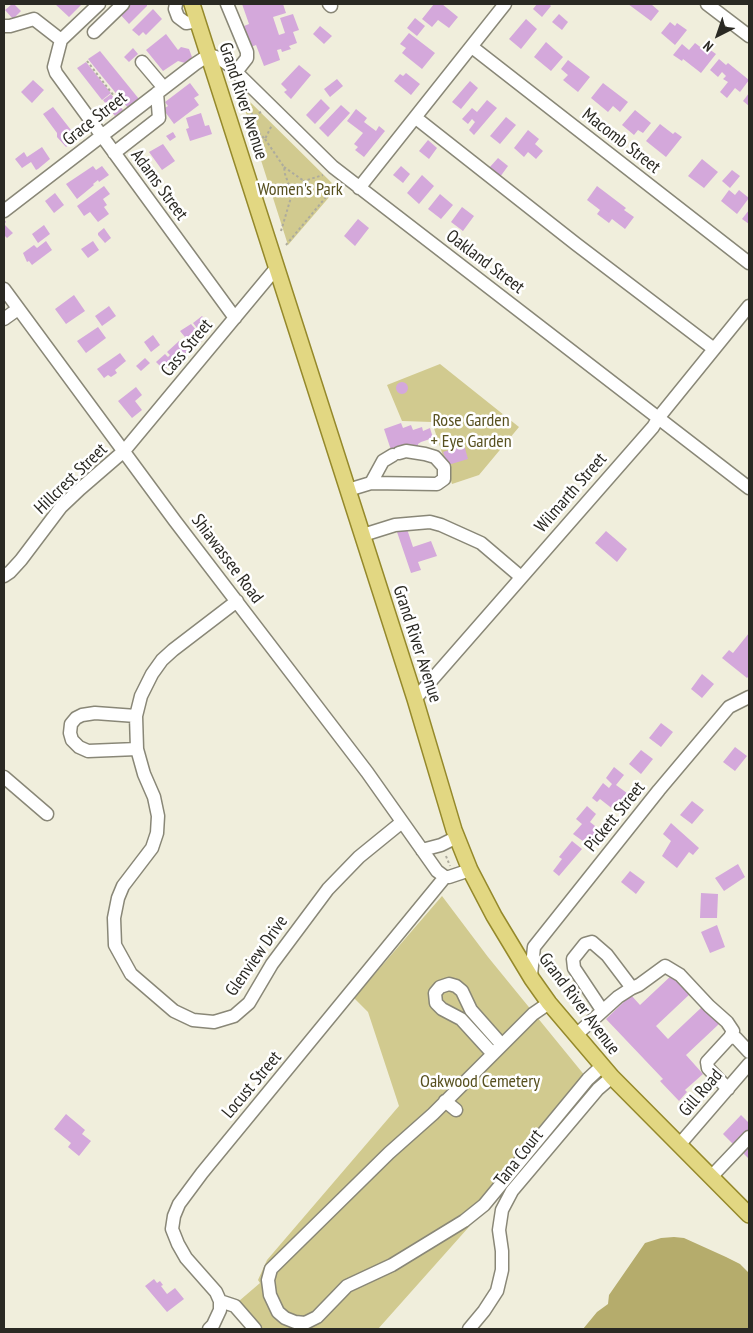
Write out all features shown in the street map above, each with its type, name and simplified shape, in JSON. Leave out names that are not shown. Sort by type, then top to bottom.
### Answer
[{"type":"main road","name":"Grand River Avenue","points":[[192,4],[363,535],[454,830],[470,870],[494,916],[549,1002],[607,1072],[749,1215]]},
{"type":"street","points":[[4,26],[34,19],[61,40],[99,4]]},
{"type":"street","points":[[94,32],[122,4]]},
{"type":"street","points":[[176,4],[175,8],[178,17],[186,23],[198,21]]},
{"type":"street","points":[[359,188],[506,4]]},
{"type":"street","points":[[708,4],[749,36]]},
{"type":"street","points":[[231,5],[247,52],[247,58],[236,72]]},
{"type":"street","name":"Adams Street","points":[[61,40],[54,67],[56,73],[235,318]]},
{"type":"street","name":"Macomb Street","points":[[472,47],[749,263]]},
{"type":"street","name":"Oakland Street","points":[[209,55],[219,58],[236,72],[333,167],[359,188],[749,488]]},
{"type":"street","name":"Grace Street","points":[[4,212],[209,55]]},
{"type":"street","points":[[114,153],[159,118],[161,90],[142,62]]},
{"type":"street","points":[[416,118],[576,244],[714,349]]},
{"type":"street","name":"Cass Street","points":[[124,451],[277,267]]},
{"type":"street","name":"Shiawassee Road","points":[[4,289],[367,772],[437,871],[448,872]]},
{"type":"street","name":"Wilmarth Street","points":[[415,699],[652,427],[749,306]]},
{"type":"street","points":[[4,319],[18,309]]},
{"type":"street","name":"Hillcrest Street","points":[[4,576],[21,560],[62,507],[124,451]]},
{"type":"street","points":[[348,490],[371,483],[437,484],[444,479],[444,467],[435,457],[406,451],[383,461],[371,483]]},
{"type":"street","points":[[363,535],[395,525],[430,522],[440,524],[481,543],[521,577]]},
{"type":"street","name":"Glenview Drive","points":[[237,601],[162,660],[152,674],[141,696],[136,716],[137,749],[144,774],[154,797],[158,816],[157,833],[152,848],[132,874],[118,898],[114,918],[115,945],[131,974],[174,1011],[193,1020],[214,1022],[234,1016],[249,1003],[272,964],[328,889],[359,857],[402,822]]},
{"type":"street","name":"Pickett Street","points":[[531,975],[534,947],[659,790],[729,707],[749,698]]},
{"type":"street","points":[[136,716],[82,714],[71,724],[70,733],[72,740],[79,747],[88,750],[137,749]]},
{"type":"street","points":[[4,777],[47,814]]},
{"type":"street","points":[[422,850],[457,838]]},
{"type":"street","points":[[448,872],[455,876],[470,870]]},
{"type":"street","name":"Locust Street","points":[[220,1301],[216,1292],[186,1258],[178,1244],[172,1229],[174,1216],[179,1204],[202,1173],[448,872]]},
{"type":"street","points":[[602,1010],[574,968],[573,959],[586,944],[592,942],[607,955],[632,988]]},
{"type":"street","points":[[576,1035],[602,1010],[632,988],[640,986],[665,966],[668,966],[680,975],[727,1022],[733,1031],[730,1037],[707,1062],[708,1068],[728,1089]]},
{"type":"street","points":[[449,984],[456,986],[462,991],[471,1010],[498,1049],[461,1019],[442,1009],[436,1003],[435,994],[440,987],[449,984]]},
{"type":"street","points":[[549,1002],[533,1014],[271,1269],[268,1280],[270,1295],[278,1312],[294,1322],[305,1323],[318,1317],[347,1286],[392,1265],[464,1220],[484,1205],[588,1079],[607,1072]]},
{"type":"street","points":[[730,1037],[736,1038],[749,1052]]},
{"type":"street","name":"Gill Road","points":[[678,1145],[749,1064]]},
{"type":"street","name":"Tana Court","points":[[469,1329],[497,1291],[502,1270],[499,1230],[502,1210],[512,1190],[598,1090],[607,1072]]},
{"type":"street","points":[[445,1101],[456,1110]]},
{"type":"street","points":[[711,1177],[749,1137]]},
{"type":"street","points":[[208,1329],[213,1325],[220,1310],[220,1301],[235,1306],[255,1329]]},
{"type":"path","points":[[87,61],[129,115]]},
{"type":"path","points":[[242,107],[252,102]]},
{"type":"path","points":[[247,104],[254,116]]},
{"type":"path","points":[[262,112],[246,120],[265,139],[284,167],[304,181]]},
{"type":"path","points":[[265,139],[269,128],[274,123]]},
{"type":"path","points":[[284,167],[292,194]]},
{"type":"path","points":[[281,231],[292,194],[304,181],[323,175]]},
{"type":"path","points":[[286,245],[336,185]]},
{"type":"path","points":[[446,854],[448,872]]},
{"type":"green space","name":"Women's Park","points":[[239,91],[337,188],[288,245]]},
{"type":"green space","name":"Rose Garden + Eye Garden","points":[[440,364],[519,427],[479,475],[452,484],[432,422],[402,421],[387,385]]},
{"type":"green space","name":"Oakwood Cemetery","points":[[442,896],[488,957],[590,1082],[492,1201],[378,1329],[262,1329],[239,1301],[260,1283],[258,1280],[267,1260],[399,1106],[368,1012],[354,998]]},
{"type":"shaded area","points":[[661,1238],[684,1238],[726,1257],[740,1264],[749,1273],[749,1329],[583,1329],[597,1312],[608,1304],[609,1295],[645,1243]]},
{"type":"building","points":[[12,4],[21,11],[13,19],[5,10]]},
{"type":"building","points":[[55,4],[82,4],[69,17]]},
{"type":"building","points":[[127,4],[147,4],[129,24],[118,12]]},
{"type":"building","points":[[242,4],[283,4],[286,13],[273,17],[279,35],[285,33],[280,18],[293,14],[299,30],[293,32],[297,43],[289,46],[291,49],[282,52],[281,49],[277,50],[280,60],[264,66],[256,45],[251,47],[244,26],[249,24]]},
{"type":"building","points":[[434,4],[442,4],[458,17],[449,28],[438,20],[432,27],[422,19]]},
{"type":"building","points":[[537,4],[549,4],[551,6],[542,17],[533,9]]},
{"type":"building","points":[[628,4],[651,4],[659,11],[651,21]]},
{"type":"building","points":[[153,9],[162,19],[146,35],[143,32],[139,36],[132,30]]},
{"type":"building","points":[[559,14],[568,22],[562,30],[552,22]]},
{"type":"building","points":[[415,18],[425,26],[417,36],[407,28]]},
{"type":"building","points":[[526,19],[537,29],[521,49],[509,39]]},
{"type":"building","points":[[670,22],[675,26],[677,23],[687,30],[675,45],[661,33]]},
{"type":"building","points":[[320,26],[332,36],[324,44],[313,34]]},
{"type":"building","points":[[409,33],[435,53],[422,69],[402,53],[406,48],[400,44]]},
{"type":"building","points":[[166,34],[178,50],[181,47],[189,49],[192,57],[185,63],[178,61],[163,71],[146,50]]},
{"type":"building","points":[[546,42],[563,57],[551,71],[534,57]]},
{"type":"building","points":[[695,43],[707,52],[709,49],[716,54],[701,73],[683,59],[682,61],[673,55],[682,44],[689,50]]},
{"type":"building","points":[[133,48],[138,54],[129,62],[124,57]]},
{"type":"building","points":[[100,51],[139,99],[128,108],[88,59]]},
{"type":"building","points":[[719,59],[726,65],[728,63],[749,80],[740,92],[735,88],[727,98],[720,92],[728,82],[723,79],[726,76],[722,72],[718,77],[710,70]]},
{"type":"building","points":[[568,60],[590,77],[578,92],[563,80],[568,75],[561,69]]},
{"type":"building","points":[[86,62],[111,93],[102,100],[77,68]]},
{"type":"building","points":[[299,65],[311,75],[291,99],[284,92],[287,90],[281,84]]},
{"type":"building","points":[[406,73],[420,84],[411,95],[394,81],[400,74],[403,76]]},
{"type":"building","points":[[337,79],[343,86],[330,97],[324,89]]},
{"type":"building","points":[[33,80],[44,90],[32,103],[21,92]]},
{"type":"building","points":[[470,81],[478,88],[461,109],[452,102]]},
{"type":"building","points":[[190,83],[199,95],[194,98],[199,105],[174,124],[163,109],[168,106],[165,102]]},
{"type":"building","points":[[603,83],[628,102],[620,112],[613,106],[608,112],[591,98]]},
{"type":"building","points":[[749,93],[749,106],[743,101]]},
{"type":"building","points":[[111,94],[123,110],[115,116],[103,100]]},
{"type":"building","points":[[321,99],[330,108],[315,124],[306,115]]},
{"type":"building","points":[[487,100],[497,108],[474,135],[469,130],[475,122],[472,119],[468,124],[462,119],[472,108],[477,112]]},
{"type":"building","points":[[341,105],[350,113],[328,137],[319,128]]},
{"type":"building","points":[[53,107],[71,130],[75,132],[73,133],[77,139],[66,147],[57,137],[57,133],[43,114]]},
{"type":"building","points":[[356,109],[367,118],[364,122],[376,131],[379,126],[385,131],[364,157],[355,150],[358,147],[354,144],[363,133],[347,121]]},
{"type":"building","points":[[635,110],[651,123],[643,133],[638,130],[634,135],[622,125]]},
{"type":"building","points":[[201,113],[205,126],[209,125],[212,134],[190,141],[186,129],[189,128],[186,118]]},
{"type":"building","points":[[506,117],[516,125],[500,144],[490,136]]},
{"type":"building","points":[[660,124],[673,134],[675,132],[682,137],[666,157],[646,141]]},
{"type":"building","points":[[528,130],[539,139],[535,144],[543,151],[536,159],[528,152],[524,157],[514,148]]},
{"type":"building","points":[[173,132],[176,137],[170,141],[166,136]]},
{"type":"building","points":[[428,140],[437,148],[429,159],[419,151]]},
{"type":"building","points":[[163,144],[175,161],[162,170],[149,152]]},
{"type":"building","points":[[42,147],[50,159],[36,170],[31,162],[22,168],[15,159],[24,152],[27,157]]},
{"type":"building","points":[[498,158],[508,166],[500,177],[489,168]]},
{"type":"building","points":[[702,159],[718,172],[704,188],[688,176]]},
{"type":"building","points":[[93,166],[96,170],[102,166],[109,175],[99,182],[98,180],[77,199],[66,184]]},
{"type":"building","points":[[401,166],[410,174],[403,183],[393,175]]},
{"type":"building","points":[[732,170],[740,176],[730,188],[722,181]]},
{"type":"building","points":[[422,175],[434,186],[419,204],[407,193]]},
{"type":"building","points":[[104,186],[110,194],[103,199],[107,205],[104,207],[109,214],[98,222],[90,212],[84,216],[77,206]]},
{"type":"building","points":[[597,186],[626,208],[624,210],[634,217],[625,229],[612,219],[609,223],[597,214],[600,210],[587,200]]},
{"type":"building","points":[[729,190],[735,195],[739,190],[749,198],[737,214],[721,201]]},
{"type":"building","points":[[55,193],[64,205],[54,213],[45,201]]},
{"type":"building","points":[[440,194],[453,205],[441,219],[428,209]]},
{"type":"building","points":[[462,207],[474,216],[463,231],[451,222]]},
{"type":"building","points":[[749,210],[749,224],[742,219]]},
{"type":"building","points":[[358,219],[369,228],[355,246],[344,236]]},
{"type":"building","points":[[4,224],[13,233],[7,238],[4,235]]},
{"type":"building","points":[[44,225],[50,234],[38,243],[32,234]]},
{"type":"building","points":[[104,228],[111,238],[105,243],[98,235]]},
{"type":"building","points":[[46,241],[52,250],[32,265],[29,261],[27,262],[23,253],[34,245],[37,248]]},
{"type":"building","points":[[93,241],[99,250],[88,258],[81,249]]},
{"type":"building","points":[[74,295],[85,311],[66,324],[55,309]]},
{"type":"building","points":[[109,306],[116,316],[102,326],[95,316]]},
{"type":"building","points":[[202,316],[206,321],[197,328],[193,323]]},
{"type":"building","points":[[191,324],[204,339],[194,348],[180,331]]},
{"type":"building","points":[[98,327],[106,338],[86,353],[77,341]]},
{"type":"building","points":[[153,335],[160,345],[151,352],[144,342]]},
{"type":"building","points":[[179,341],[188,351],[176,362],[174,359],[164,370],[156,362],[165,354],[168,357],[170,355],[167,352]]},
{"type":"building","points":[[120,353],[126,361],[115,370],[117,373],[111,377],[108,375],[104,378],[97,369]]},
{"type":"building","points":[[145,358],[150,363],[141,371],[136,366]]},
{"type":"building","points":[[404,382],[407,383],[407,393],[400,394],[397,393],[396,386],[397,383]]},
{"type":"building","points":[[136,387],[142,395],[135,401],[142,410],[132,418],[118,401]]},
{"type":"building","points":[[401,423],[403,428],[411,425],[413,430],[422,427],[423,431],[430,428],[433,438],[399,453],[394,459],[384,429]]},
{"type":"building","points":[[464,445],[468,459],[448,465],[443,452]]},
{"type":"building","points":[[407,529],[413,547],[431,541],[437,556],[418,562],[421,570],[411,573],[397,532]]},
{"type":"building","points":[[606,531],[627,549],[617,562],[595,543]]},
{"type":"building","points":[[749,633],[749,676],[747,678],[722,658],[729,650],[733,653]]},
{"type":"building","points":[[702,674],[714,684],[702,698],[691,689]]},
{"type":"building","points":[[661,723],[673,732],[661,747],[649,738]]},
{"type":"building","points":[[735,747],[747,756],[735,771],[723,762]]},
{"type":"building","points":[[641,750],[653,759],[641,774],[629,764]]},
{"type":"building","points":[[614,767],[624,775],[616,785],[627,793],[614,810],[600,799],[597,802],[592,798],[603,783],[609,788],[612,784],[606,778]]},
{"type":"building","points":[[692,801],[704,810],[692,824],[680,815]]},
{"type":"building","points":[[587,806],[596,814],[590,822],[600,830],[587,844],[573,834],[582,824],[576,819]]},
{"type":"building","points":[[671,823],[699,848],[693,855],[689,852],[677,868],[662,856],[671,841],[663,834]]},
{"type":"building","points":[[572,841],[582,849],[559,876],[553,871],[562,859],[559,857]]},
{"type":"building","points":[[738,864],[745,877],[724,891],[715,878]]},
{"type":"building","points":[[630,871],[645,882],[636,894],[621,882]]},
{"type":"building","points":[[701,893],[718,894],[717,918],[700,918]]},
{"type":"building","points":[[717,925],[725,947],[710,953],[701,932]]},
{"type":"building","points":[[673,974],[691,993],[656,1026],[668,1039],[703,1006],[719,1024],[686,1055],[703,1074],[685,1090],[687,1092],[679,1101],[660,1081],[663,1079],[606,1019],[631,995],[640,1005]]},
{"type":"building","points":[[66,1114],[85,1130],[82,1134],[91,1141],[79,1156],[68,1147],[71,1143],[54,1129]]},
{"type":"building","points":[[741,1115],[749,1123],[749,1130],[734,1145],[723,1134]]},
{"type":"building","points":[[749,1142],[749,1159],[741,1151]]},
{"type":"building","points":[[154,1279],[157,1283],[160,1281],[167,1294],[175,1288],[184,1299],[167,1312],[145,1286]]}]
